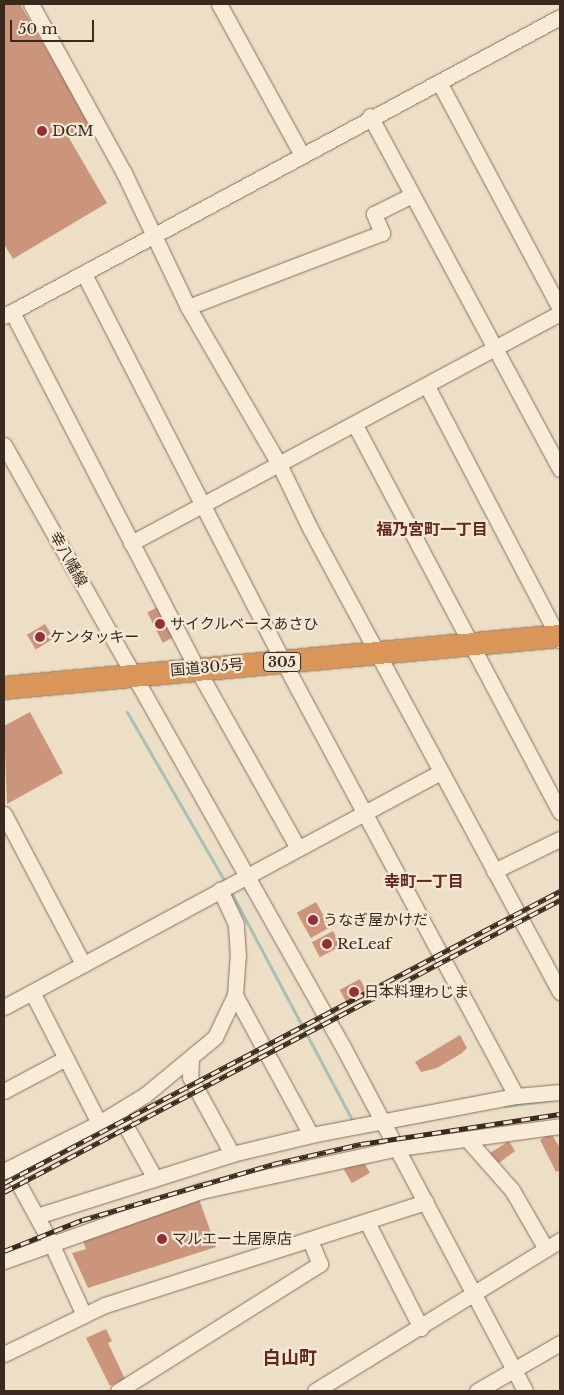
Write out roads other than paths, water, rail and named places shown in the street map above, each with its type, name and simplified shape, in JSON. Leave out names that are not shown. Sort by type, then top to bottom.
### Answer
[{"type":"highway","name":"国道305号","points":[[4,688],[196,667],[560,638]]},
{"type":"street","points":[[31,4],[153,235],[188,307],[280,466],[441,772],[560,992]]},
{"type":"street","points":[[219,4],[301,154]]},
{"type":"street","points":[[298,848],[196,667],[8,314],[370,116],[439,82],[560,17]]},
{"type":"street","points":[[439,82],[560,309]]},
{"type":"street","points":[[370,116],[560,469]]},
{"type":"street","points":[[188,307],[382,233],[374,214],[412,195]]},
{"type":"street","points":[[84,274],[283,661],[367,812],[516,1096]]},
{"type":"street","points":[[131,543],[280,466],[560,313]]},
{"type":"street","points":[[427,386],[560,638]]},
{"type":"street","points":[[355,425],[560,812]]},
{"type":"street","name":"幸八幡線","points":[[4,445],[131,675],[248,876],[398,1148],[525,1391]]},
{"type":"street","points":[[4,1007],[441,772]]},
{"type":"street","points":[[4,814],[83,964]]},
{"type":"street","points":[[494,871],[560,839]]},
{"type":"street","points":[[84,1315],[37,1216],[7,1169],[99,1124],[118,1112],[191,1059],[216,1036],[235,995],[236,924],[220,890]]},
{"type":"street","points":[[32,992],[99,1124]]},
{"type":"street","points":[[235,995],[311,1135]]},
{"type":"street","points":[[4,1092],[66,1058]]},
{"type":"street","points":[[191,1059],[190,1077],[232,1154]]},
{"type":"street","points":[[37,1216],[154,1177],[232,1154],[311,1135],[516,1096],[560,1092]]},
{"type":"street","points":[[118,1112],[154,1177]]},
{"type":"street","points":[[4,1261],[201,1192],[398,1148],[560,1126]]},
{"type":"street","points":[[467,1139],[512,1190],[546,1249]]},
{"type":"street","points":[[4,1354],[84,1315],[221,1265],[310,1241],[426,1202]]},
{"type":"street","points":[[367,1222],[421,1328]]},
{"type":"street","points":[[315,1391],[421,1328],[560,1240]]},
{"type":"street","points":[[118,1391],[320,1264],[310,1241]]},
{"type":"street","points":[[477,1391],[560,1343]]},
{"type":"waterway","points":[[127,712],[224,880]]},
{"type":"waterway","points":[[232,894],[352,1120]]},
{"type":"waterway","points":[[505,1106],[551,1100]]},
{"type":"railway","points":[[4,1183],[560,891]]},
{"type":"railway","points":[[4,1192],[560,900]]},
{"type":"railway","points":[[4,1251],[82,1220],[273,1164],[361,1144],[560,1114]]},
{"type":"place","name":"DCM","points":[[42,131]]},
{"type":"place","name":"サイクルベースあさひ","points":[[160,624]]},
{"type":"place","name":"ケンタッキー","points":[[40,637]]},
{"type":"place","name":"うなぎ屋かけだ","points":[[313,920]]},
{"type":"place","name":"ReLeaf","points":[[327,944]]},
{"type":"place","name":"日本料理わじま","points":[[354,992]]},
{"type":"place","name":"マルエー土居原店","points":[[162,1239]]},
{"type":"district","name":"福乃宮町一丁目","points":[[432,529]]},
{"type":"district","name":"幸町一丁目","points":[[424,881]]},
{"type":"district","name":"白山町","points":[[290,1358]]}]
